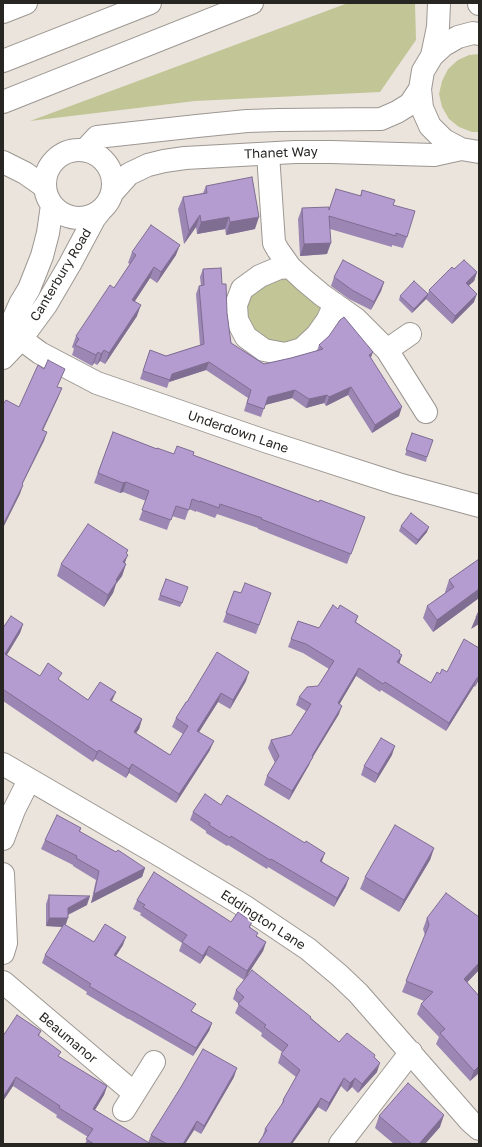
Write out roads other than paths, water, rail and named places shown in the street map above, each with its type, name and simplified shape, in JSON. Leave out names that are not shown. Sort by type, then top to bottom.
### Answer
[{"type":"main road","points":[[3,12],[26,3]]},
{"type":"main road","points":[[3,61],[150,3]]},
{"type":"main road","points":[[3,102],[252,3]]},
{"type":"main road","points":[[432,56],[438,27],[439,3]]},
{"type":"main road","points":[[470,151],[444,140],[430,126],[422,108],[420,89],[423,71],[432,56],[444,44],[458,37],[473,33],[479,34]]},
{"type":"main road","points":[[86,150],[97,136],[266,121],[381,119],[398,112],[410,104],[420,89]]},
{"type":"main road","points":[[3,162],[25,173],[49,196],[59,212],[77,218],[95,214],[107,202],[114,182],[111,170],[105,160],[97,154],[86,150],[75,149],[64,152],[56,158],[49,167],[45,177],[49,196]]},
{"type":"main road","name":"Thanet Way","points":[[107,202],[129,174],[164,161],[185,158],[295,152],[434,155],[470,151]]},
{"type":"main road","points":[[268,154],[274,243],[290,267],[322,295],[356,319],[387,350],[426,412]]},
{"type":"main road","name":"Canterbury Road","points":[[3,358],[11,337],[20,304],[29,289],[42,256],[48,233],[49,196]]},
{"type":"main road","name":"Canterbury Road","points":[[11,337],[46,305],[94,219],[107,202]]},
{"type":"main road","points":[[290,267],[279,268],[260,276],[242,289],[236,305],[237,320],[246,337],[264,350],[285,354],[302,349],[317,335],[327,321],[335,304]]},
{"type":"main road","points":[[387,350],[410,334]]},
{"type":"main road","name":"Underdown Lane","points":[[11,337],[49,359],[97,383],[268,442],[398,484],[479,506]]},
{"type":"main road","name":"Eddington Lane","points":[[3,764],[244,906],[308,949],[340,975],[358,993],[470,1121],[479,1129]]},
{"type":"main road","points":[[3,839],[14,810],[30,780]]},
{"type":"main road","points":[[3,874],[6,943],[3,953]]},
{"type":"main road","name":"Beaumanor","points":[[3,982],[129,1102],[154,1062]]},
{"type":"main road","points":[[340,1144],[411,1052]]}]
